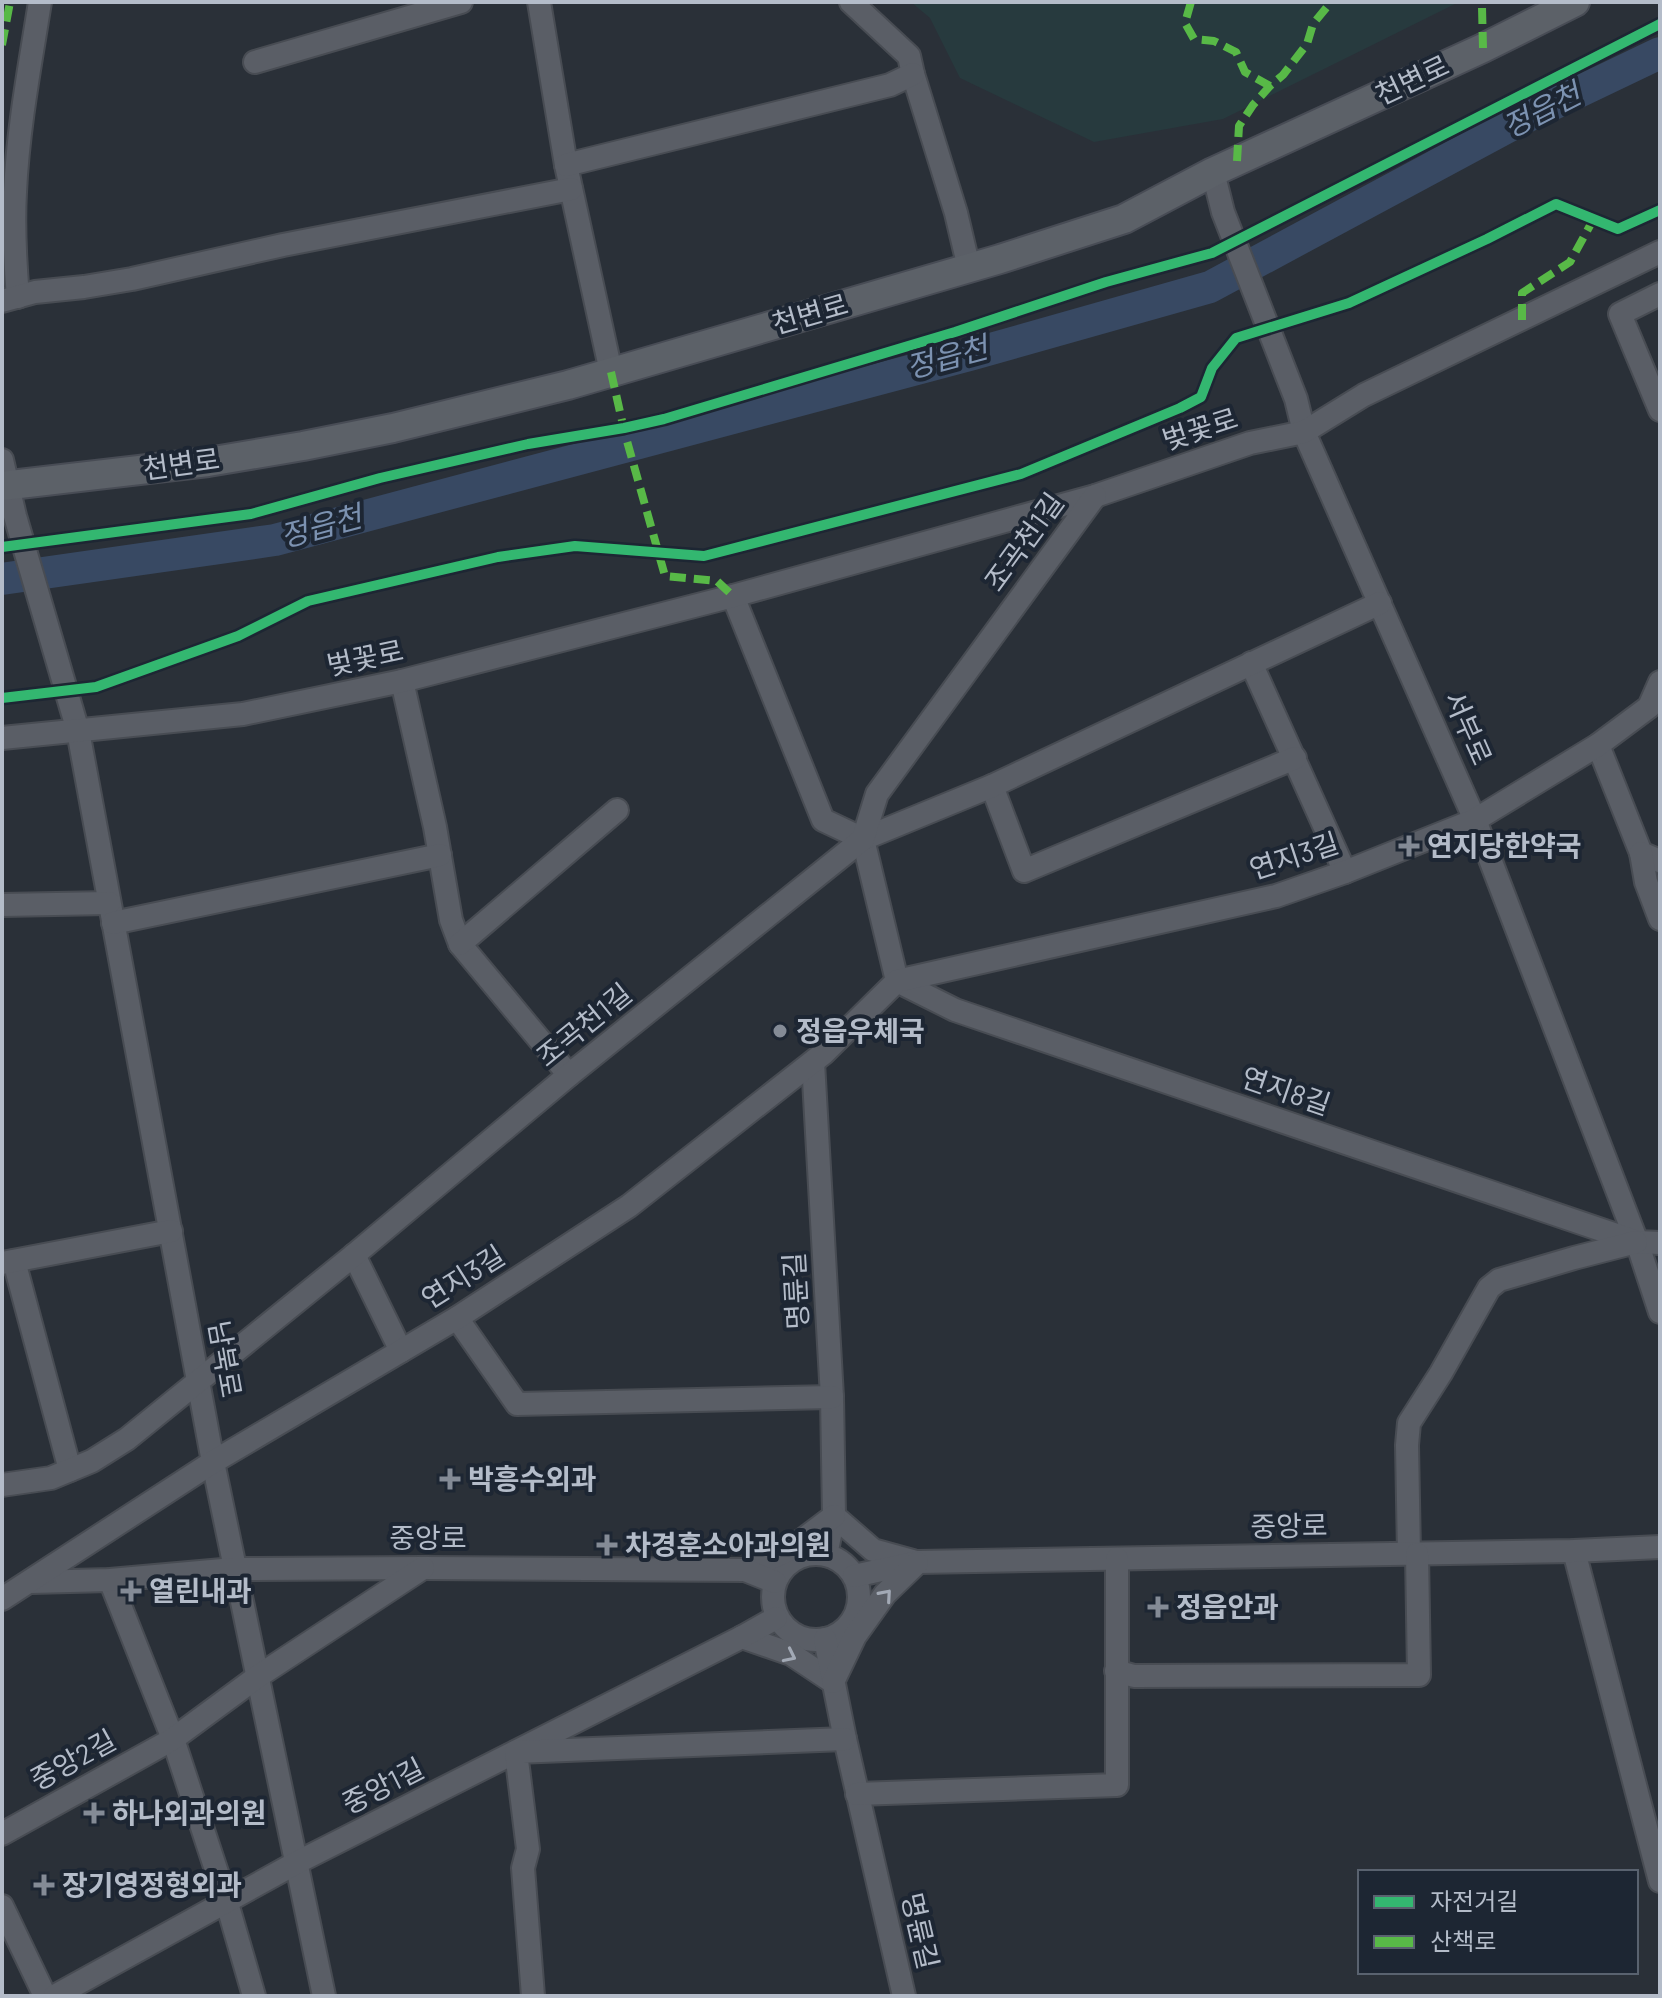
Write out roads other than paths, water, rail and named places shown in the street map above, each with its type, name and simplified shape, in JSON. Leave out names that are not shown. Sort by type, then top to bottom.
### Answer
[{"type":"main road","name":"천변로","points":[[4,477],[208,462],[393,428],[568,385],[969,268],[1124,219],[1213,172],[1483,48],[1575,2]]},
{"type":"street","points":[[40,2],[19,140],[10,299],[35,292],[132,279],[283,245],[571,189]]},
{"type":"street","points":[[255,62],[461,2]]},
{"type":"street","points":[[539,2],[566,165],[611,372]]},
{"type":"street","points":[[851,2],[909,56],[956,213],[969,268]]},
{"type":"street","points":[[566,165],[890,85],[913,74]]},
{"type":"street","name":"서부로","points":[[1213,172],[1223,212],[1296,399],[1304,432],[1475,820],[1637,1242],[1660,1312]]},
{"type":"street","name":"벚꽃로","points":[[2,738],[243,714],[402,681],[733,596],[1095,496],[1250,443],[1304,432],[1364,395],[1660,252]]},
{"type":"street","points":[[1660,294],[1620,314],[1660,410]]},
{"type":"street","name":"남북로","points":[[4,477],[78,731],[213,1462],[324,1996]]},
{"type":"street","name":"조곡천1길","points":[[2,1485],[51,1478],[92,1461],[127,1439],[569,1075],[863,839],[877,794],[1095,496]]},
{"type":"street","points":[[733,596],[823,820],[863,839],[992,786],[1380,603]]},
{"type":"street","points":[[1251,663],[1345,872]]},
{"type":"street","points":[[402,681],[451,920],[460,944],[569,1075]]},
{"type":"street","name":"연지3길","points":[[2,1599],[213,1462],[457,1318],[629,1206],[813,1062],[897,981],[1276,896],[1345,872],[1475,820],[1655,709],[1660,682]]},
{"type":"street","points":[[1598,745],[1650,857],[1646,882],[1660,919]]},
{"type":"street","points":[[992,786],[1024,871],[1295,758]]},
{"type":"street","points":[[460,944],[617,810]]},
{"type":"street","points":[[863,839],[897,981]]},
{"type":"street","points":[[2,905],[111,913],[440,855]]},
{"type":"street","name":"연지8길","points":[[897,981],[955,1010],[1637,1242],[1660,1243]]},
{"type":"street","name":"명륜길","points":[[813,1062],[832,1397],[834,1516],[826,1555]]},
{"type":"street","points":[[70,1470],[8,1262],[171,1231]]},
{"type":"street","points":[[1116,1671],[1134,1676],[1419,1675],[1407,1445],[1409,1423],[1489,1288],[1499,1280],[1637,1242]]},
{"type":"street","points":[[354,1255],[401,1351]]},
{"type":"street","points":[[457,1318],[517,1404],[832,1397]]},
{"type":"street","points":[[745,1570],[789,1550],[834,1516],[873,1550],[918,1562]]},
{"type":"street","name":"중앙로","points":[[918,1562],[1660,1547]]},
{"type":"street","points":[[1574,1551],[1660,1881]]},
{"type":"street","points":[[809,1554],[826,1555],[851,1569],[854,1576],[860,1600],[855,1618],[840,1632],[811,1642],[797,1637],[776,1618],[772,1604],[773,1588],[780,1572],[793,1560],[809,1554]]},
{"type":"street","points":[[857,1794],[1117,1785],[1117,1559]]},
{"type":"street","points":[[854,1576],[918,1562]]},
{"type":"street","points":[[745,1570],[761,1590],[761,1618],[742,1637],[791,1654],[833,1682],[855,1636],[885,1594],[918,1562]]},
{"type":"street","name":"중앙2길","points":[[2,1834],[173,1739],[257,1677],[423,1568]]},
{"type":"street","name":"중앙로","points":[[2,1583],[110,1580],[234,1569],[745,1570]]},
{"type":"street","points":[[745,1570],[775,1582]]},
{"type":"street","points":[[110,1580],[173,1739],[254,1996]]},
{"type":"street","name":"중앙1길","points":[[55,1996],[296,1863],[776,1618]]},
{"type":"street","name":"명륜길","points":[[825,1639],[904,1996]]},
{"type":"street","points":[[533,1996],[523,1868],[528,1849],[516,1752],[845,1739]]},
{"type":"street","points":[[2,1906],[45,1996]]},
{"type":"waterway","name":"정읍천","points":[[2,579],[275,540],[973,354],[1210,287],[1526,117],[1660,53]]},
{"type":"place","name":"연지당한약국","points":[[1409,846]]},
{"type":"place","name":"정읍우체국","points":[[780,1031]]},
{"type":"place","name":"박흥수외과","points":[[450,1479]]},
{"type":"place","name":"차경훈소아과의원","points":[[607,1545]]},
{"type":"place","name":"열린내과","points":[[131,1591]]},
{"type":"place","name":"정읍안과","points":[[1158,1607]]},
{"type":"place","name":"하나외과의원","points":[[94,1813]]},
{"type":"place","name":"장기영정형외과","points":[[44,1885]]}]
